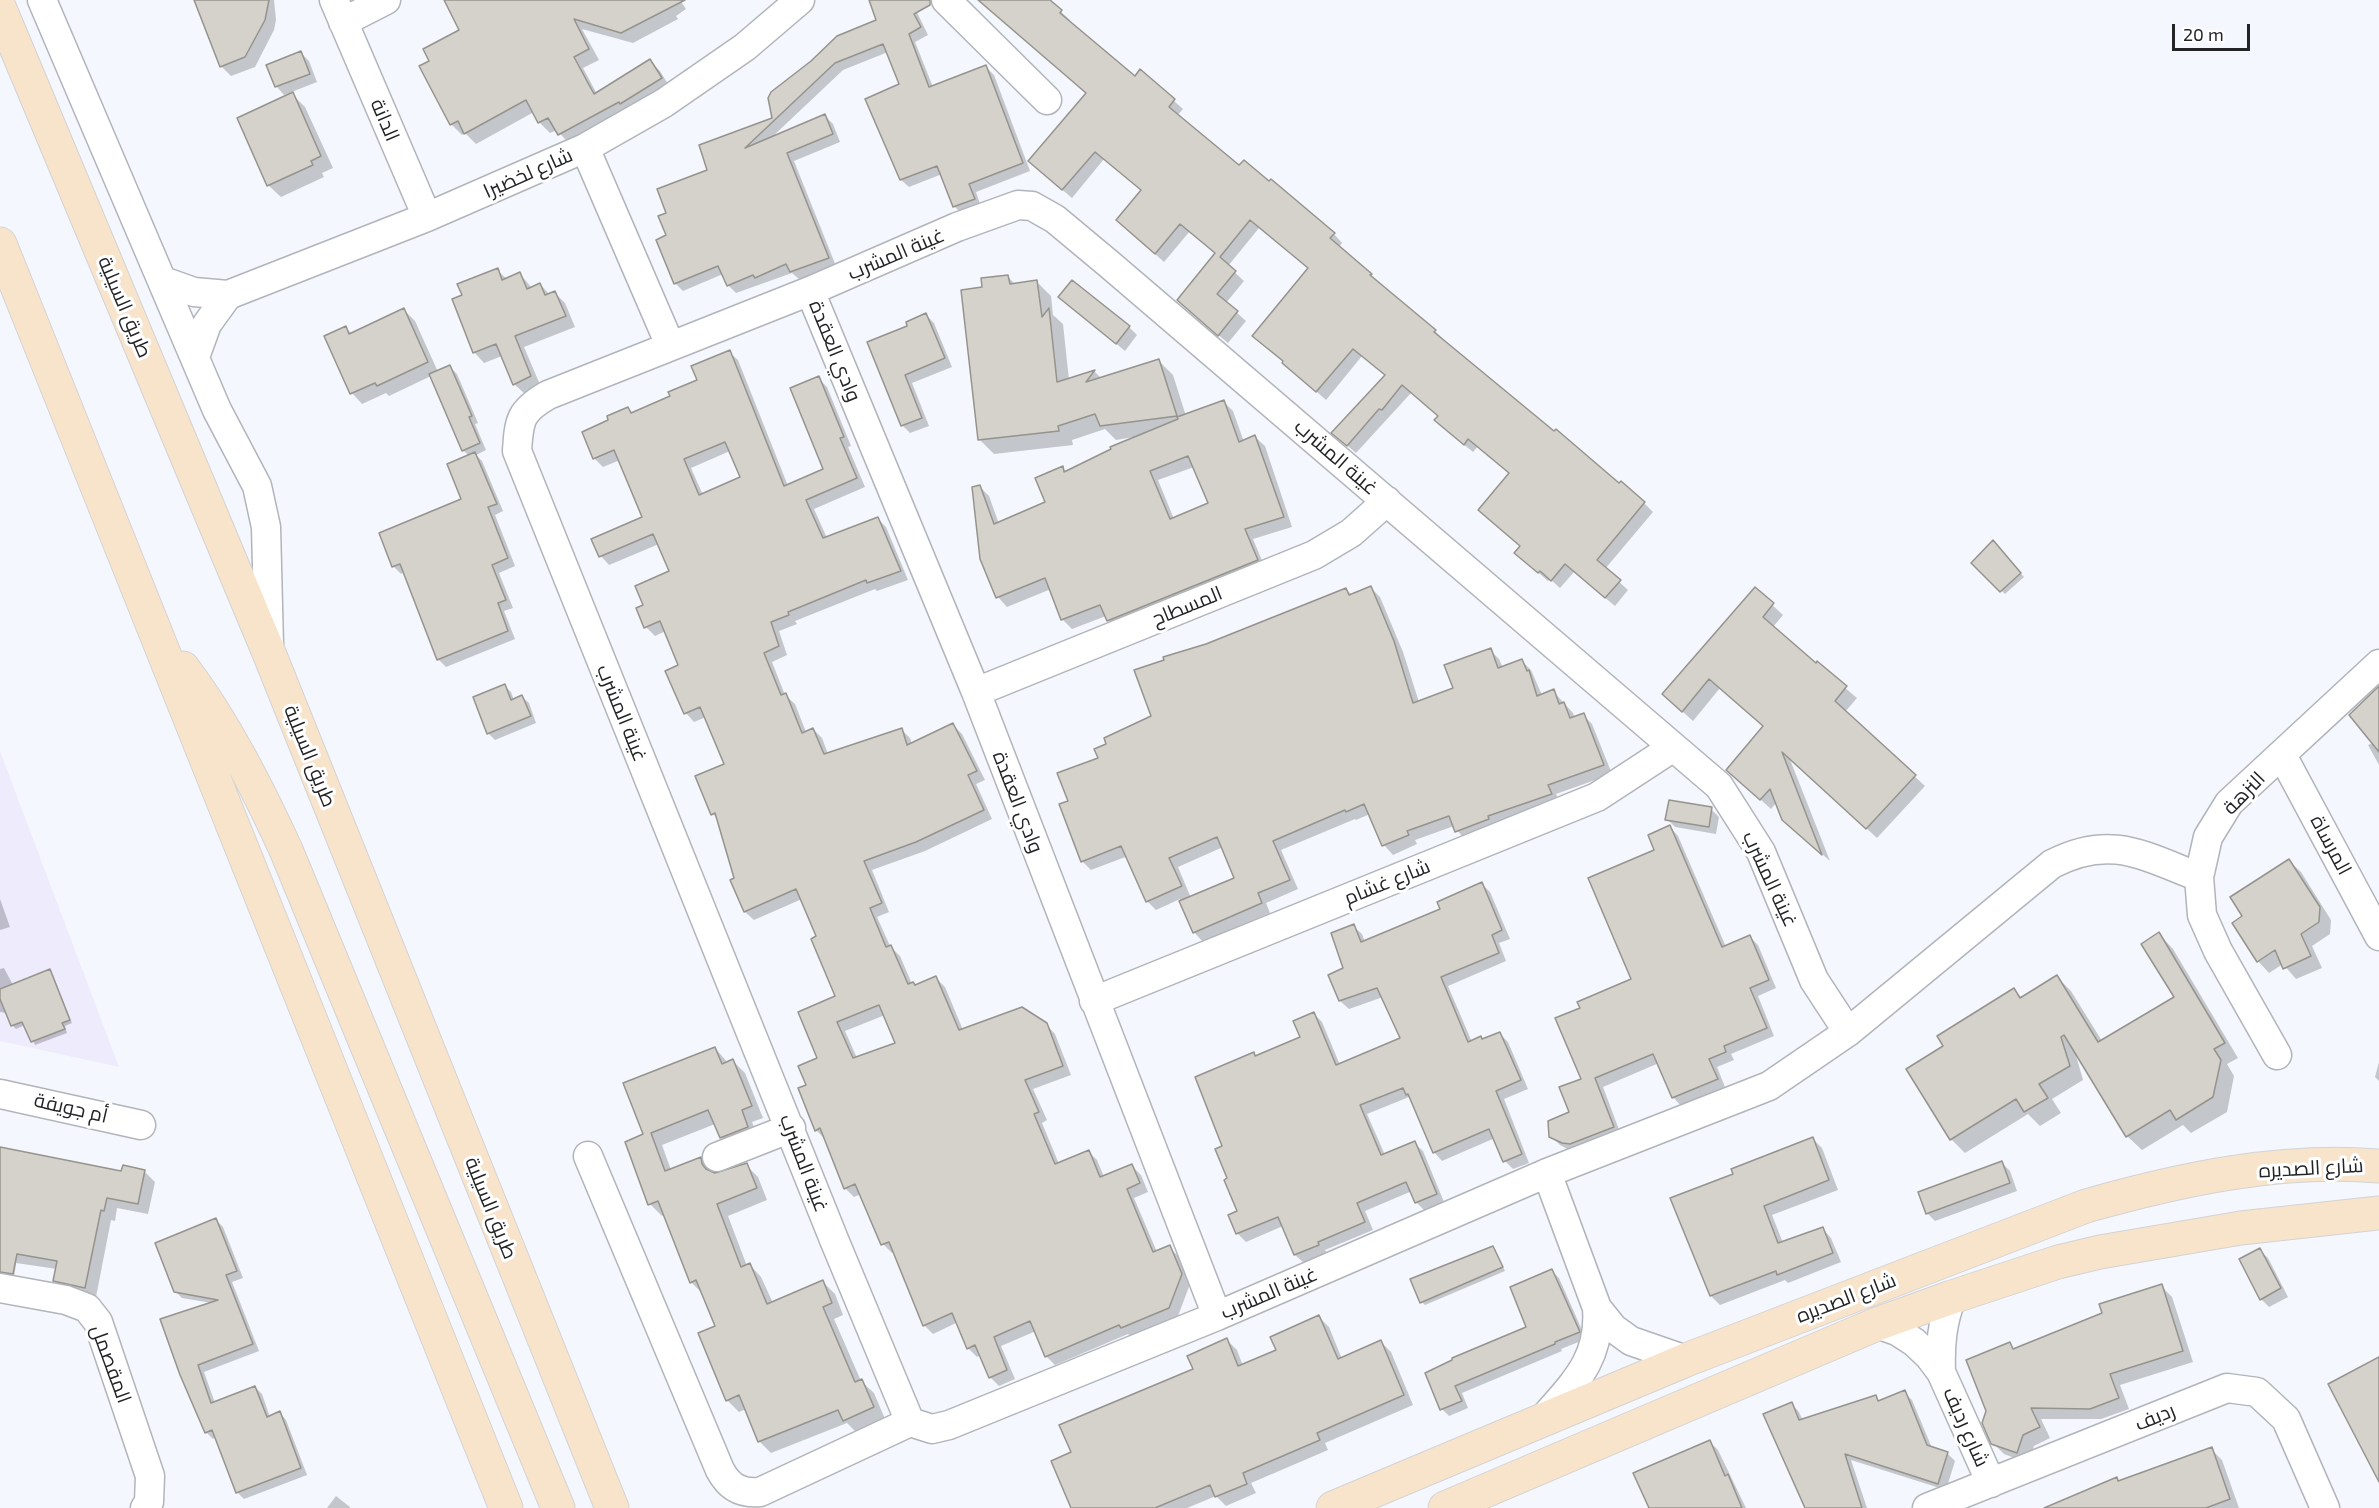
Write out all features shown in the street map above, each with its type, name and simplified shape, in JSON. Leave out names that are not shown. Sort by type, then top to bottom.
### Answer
[{"type":"main road","name":"طريق السيلية","points":[[0,9],[269,653],[612,1508]]},
{"type":"main road","points":[[0,244],[10,292],[152,626],[506,1508]]},
{"type":"main road","points":[[152,626],[191,678],[227,733],[268,810],[558,1508]]},
{"type":"main road","name":"شارع الصديره","points":[[1333,1508],[1686,1360],[2086,1206],[2217,1175],[2284,1167],[2351,1163],[2379,1166]]},
{"type":"main road","name":"شارع الصديره","points":[[1445,1508],[1877,1324],[2058,1262],[2100,1252],[2241,1228],[2379,1213]]},
{"type":"main road","points":[[600,1477],[630,1508]]},
{"type":"street","points":[[42,0],[226,429],[248,467],[263,506],[267,548],[269,653]]},
{"type":"street","name":"الدانة","points":[[386,0],[339,11],[427,217]]},
{"type":"street","name":"شارع لخضيرا","points":[[163,280],[194,292],[228,295],[427,217],[585,148],[664,103],[745,47],[800,0]]},
{"type":"street","points":[[946,0],[1047,100]]},
{"type":"street","points":[[585,148],[670,345]]},
{"type":"street","name":"غينة المشرب","points":[[1848,1032],[1814,980],[1778,889],[1756,843],[1719,786],[1055,219],[1032,206],[1018,205],[957,227],[810,291],[670,345],[529,405],[519,427],[517,451],[835,1242],[910,1422],[932,1429],[949,1425],[1217,1316],[1547,1173],[1769,1086],[1848,1032],[2052,864],[2073,853],[2096,848],[2121,849],[2144,855],[2199,877]]},
{"type":"street","name":"وادي العقدة","points":[[810,291],[976,692],[1217,1316]]},
{"type":"street","points":[[195,357],[207,324],[228,295]]},
{"type":"street","name":"المسطاح","points":[[976,692],[1314,555],[1351,533],[1387,501]]},
{"type":"street","name":"النزهة","points":[[2277,1055],[2218,951],[2202,915],[2199,877],[2208,837],[2229,803],[2379,664]]},
{"type":"street","name":"شارع غشام","points":[[1094,1001],[1597,797],[1672,748]]},
{"type":"street","name":"المرساة","points":[[2282,755],[2379,936]]},
{"type":"street","name":"أم جويفة","points":[[0,1094],[33,1099],[141,1125]]},
{"type":"street","points":[[717,1157],[791,1128]]},
{"type":"street","points":[[588,1156],[720,1470],[732,1486],[750,1493],[760,1492],[910,1422]]},
{"type":"street","points":[[1547,1173],[1597,1308],[1613,1328],[1631,1341],[1686,1360]]},
{"type":"street","name":"المقصمل","points":[[0,1288],[66,1300],[87,1308],[98,1323],[150,1476],[149,1502],[145,1508]]},
{"type":"street","name":"شارع رديف","points":[[1941,1372],[1941,1333],[1952,1297]]},
{"type":"street","points":[[1544,1419],[1587,1365],[1597,1338],[1597,1308]]},
{"type":"street","name":"شارع رديف","points":[[1877,1324],[1897,1331],[1914,1342],[1941,1372],[1991,1483]]},
{"type":"street","name":"رديف","points":[[1927,1508],[2227,1388],[2257,1392],[2286,1419],[2325,1508]]},
{"type":"shaded area","points":[[0,751],[119,1067],[0,1041]]},
{"type":"building","points":[[194,0],[269,0],[265,20],[245,57],[220,67]]},
{"type":"building","points":[[444,0],[685,0],[621,33],[574,19],[589,49],[574,57],[594,94],[650,59],[662,78],[620,104],[619,102],[558,135],[548,118],[538,123],[526,100],[464,134],[458,121],[450,125],[419,66],[429,61],[423,49],[459,30]]},
{"type":"building","points":[[869,0],[930,0],[930,5],[914,14],[921,27],[909,34],[929,87],[986,65],[1023,163],[969,184],[975,199],[953,207],[937,166],[900,180],[865,99],[899,84],[883,44],[835,63],[745,148],[825,114],[833,134],[787,153],[829,258],[790,272],[786,264],[755,278],[753,275],[727,286],[718,266],[674,284],[656,240],[666,235],[658,216],[666,213],[657,189],[707,170],[699,145],[772,118],[768,98],[771,92],[811,61],[837,36],[876,20]]},
{"type":"building","points":[[978,0],[1050,0],[1062,10],[1060,13],[1135,76],[1140,69],[1175,99],[1169,107],[1239,165],[1244,160],[1269,181],[1271,179],[1335,233],[1330,238],[1436,330],[1434,332],[1554,431],[1556,429],[1645,502],[1597,560],[1621,580],[1605,598],[1565,564],[1551,581],[1514,553],[1520,546],[1478,510],[1509,473],[1468,439],[1464,445],[1434,420],[1438,416],[1402,385],[1382,410],[1379,409],[1347,446],[1331,433],[1385,375],[1353,349],[1316,392],[1252,336],[1308,268],[1250,220],[1220,257],[1236,271],[1217,294],[1238,311],[1218,336],[1177,300],[1215,253],[1180,224],[1155,254],[1116,220],[1141,190],[1095,152],[1062,190],[1028,161],[1086,93]]},
{"type":"building","points":[[301,51],[310,74],[275,87],[266,65]]},
{"type":"building","points":[[293,92],[321,156],[311,161],[313,165],[267,186],[237,118]]},
{"type":"building","points":[[498,268],[502,280],[520,272],[527,289],[540,283],[545,295],[555,291],[566,316],[515,336],[531,376],[513,385],[496,344],[473,353],[452,299],[462,295],[457,284]]},
{"type":"building","points":[[1008,275],[1010,284],[1037,280],[1042,317],[1049,308],[1057,382],[1095,370],[1086,382],[1159,359],[1177,416],[1100,426],[1095,414],[1058,426],[1059,431],[978,440],[961,290],[982,287],[981,278]]},
{"type":"building","points":[[1072,280],[1130,326],[1116,344],[1058,297]]},
{"type":"building","points":[[404,308],[428,362],[377,386],[375,383],[350,394],[324,336],[346,326],[349,334]]},
{"type":"building","points":[[926,313],[945,358],[905,375],[922,418],[901,426],[867,342],[907,326],[906,322]]},
{"type":"building","points":[[730,350],[784,486],[823,469],[790,388],[819,376],[844,437],[840,438],[857,478],[806,500],[823,538],[878,517],[901,571],[867,583],[866,580],[788,612],[789,615],[771,622],[779,646],[764,653],[781,695],[786,693],[802,733],[813,728],[824,754],[902,728],[907,745],[953,723],[977,771],[968,775],[984,810],[916,842],[864,861],[882,903],[870,908],[886,947],[891,945],[908,984],[913,982],[915,985],[936,976],[959,1030],[1022,1007],[1047,1023],[1063,1066],[1025,1080],[1039,1112],[1034,1114],[1055,1164],[1089,1150],[1100,1177],[1132,1164],[1140,1183],[1127,1189],[1153,1252],[1170,1245],[1182,1274],[1169,1308],[1121,1328],[1119,1325],[1045,1357],[1030,1321],[994,1337],[1007,1370],[989,1378],[975,1345],[967,1349],[952,1313],[923,1326],[889,1242],[881,1245],[855,1184],[844,1189],[820,1128],[815,1131],[798,1088],[806,1085],[798,1066],[817,1058],[798,1012],[835,996],[811,939],[816,936],[796,889],[744,912],[730,880],[734,878],[715,813],[711,815],[695,776],[724,764],[700,707],[684,714],[665,671],[678,665],[660,621],[644,628],[636,608],[643,605],[635,586],[669,571],[653,534],[599,557],[591,539],[642,517],[614,450],[593,459],[582,432],[608,420],[607,416],[628,407],[631,413],[670,396],[668,392],[697,380],[691,366]],"holes":[[[725,442],[740,477],[699,495],[684,459]],[[879,1005],[895,1043],[853,1058],[837,1022]]]},
{"type":"building","points":[[450,365],[472,416],[469,417],[480,443],[462,451],[429,374]]},
{"type":"building","points":[[1224,400],[1239,442],[1255,435],[1284,517],[1245,529],[1258,560],[1107,621],[1100,605],[1061,620],[1045,578],[996,598],[980,559],[972,487],[980,485],[994,524],[1045,502],[1035,478],[1063,466],[1064,472],[1111,449],[1110,447],[1178,419],[1177,417]],"holes":[[[1188,456],[1208,503],[1170,519],[1150,471]]]},
{"type":"building","points":[[475,452],[497,504],[488,507],[508,558],[492,565],[506,600],[498,603],[508,631],[437,660],[400,564],[392,567],[379,533],[461,499],[447,464]]},
{"type":"building","points":[[1993,540],[2021,573],[2000,592],[1971,563]]},
{"type":"building","points":[[1371,586],[1394,641],[1413,703],[1453,688],[1444,665],[1491,648],[1498,668],[1522,659],[1527,671],[1529,670],[1537,696],[1554,689],[1559,704],[1564,702],[1570,718],[1584,713],[1604,765],[1548,785],[1552,794],[1488,816],[1489,819],[1455,832],[1449,816],[1407,831],[1409,835],[1382,846],[1364,804],[1346,812],[1345,810],[1273,841],[1290,880],[1258,893],[1262,903],[1193,933],[1179,901],[1234,878],[1217,837],[1169,858],[1182,886],[1146,902],[1121,846],[1081,862],[1059,804],[1068,801],[1057,773],[1098,758],[1094,749],[1106,744],[1104,738],[1151,716],[1134,670],[1346,588],[1349,595]]},
{"type":"building","points":[[1755,587],[1774,603],[1763,617],[1816,663],[1817,661],[1847,686],[1835,701],[1916,775],[1866,829],[1782,752],[1822,855],[1782,820],[1770,789],[1760,800],[1726,770],[1763,726],[1709,679],[1682,712],[1662,694]]},
{"type":"building","points":[[505,684],[511,700],[522,695],[531,716],[487,734],[473,697]]},
{"type":"building","points":[[2379,686],[2379,752],[2349,715]]},
{"type":"building","points":[[1669,800],[1712,807],[1709,827],[1665,820]]},
{"type":"building","points":[[1670,825],[1722,947],[1750,935],[1769,980],[1750,988],[1767,1028],[1724,1046],[1726,1052],[1709,1059],[1718,1079],[1672,1098],[1653,1054],[1595,1078],[1614,1127],[1570,1144],[1562,1143],[1549,1137],[1548,1121],[1569,1112],[1559,1087],[1581,1079],[1555,1018],[1580,1008],[1577,1002],[1631,979],[1588,878],[1654,850],[1648,835]]},
{"type":"building","points":[[2289,859],[2320,907],[2319,922],[2301,934],[2311,956],[2283,969],[2275,950],[2257,962],[2232,923],[2242,916],[2230,897]]},
{"type":"building","points":[[1482,882],[1502,930],[1492,935],[1499,953],[1441,977],[1468,1042],[1481,1036],[1482,1039],[1500,1032],[1521,1080],[1496,1091],[1522,1154],[1503,1162],[1489,1129],[1433,1153],[1408,1094],[1406,1095],[1403,1088],[1360,1105],[1381,1155],[1415,1141],[1437,1194],[1415,1203],[1406,1182],[1357,1203],[1365,1222],[1294,1255],[1278,1217],[1236,1234],[1228,1215],[1237,1211],[1224,1180],[1227,1178],[1215,1149],[1222,1146],[1195,1077],[1254,1052],[1255,1056],[1300,1037],[1293,1021],[1314,1012],[1336,1065],[1400,1038],[1377,988],[1339,1001],[1328,975],[1343,968],[1331,933],[1354,924],[1361,942],[1440,909],[1437,902]]},
{"type":"building","points":[[2159,932],[2225,1043],[2214,1049],[2221,1060],[2213,1097],[2176,1120],[2170,1110],[2126,1137],[2064,1035],[2061,1037],[2070,1066],[2039,1084],[2048,1098],[2024,1112],[2016,1099],[1950,1140],[1906,1069],[1943,1046],[1937,1036],[2014,988],[2020,998],[2057,975],[2098,1042],[2174,997],[2141,944]]},
{"type":"building","points":[[50,969],[70,1020],[62,1023],[65,1029],[31,1042],[22,1022],[11,1026],[0,999],[0,989]]},
{"type":"building","points":[[715,1047],[722,1064],[733,1059],[752,1106],[742,1110],[748,1127],[720,1138],[708,1110],[651,1133],[665,1171],[701,1157],[706,1169],[715,1173],[747,1163],[757,1188],[717,1204],[741,1267],[750,1263],[767,1304],[823,1280],[832,1303],[823,1307],[855,1382],[862,1379],[874,1407],[843,1421],[838,1410],[758,1442],[739,1395],[726,1401],[698,1333],[715,1326],[696,1280],[690,1283],[658,1201],[648,1205],[625,1142],[643,1134],[623,1083]]},
{"type":"building","points":[[1813,1137],[1829,1180],[1764,1206],[1778,1243],[1823,1227],[1833,1253],[1777,1275],[1776,1271],[1710,1296],[1670,1198],[1733,1174],[1731,1169]]},
{"type":"building","points":[[0,1147],[121,1171],[123,1165],[145,1170],[138,1204],[107,1198],[104,1211],[101,1210],[85,1288],[53,1281],[57,1261],[17,1254],[13,1274],[0,1272]]},
{"type":"building","points":[[2002,1161],[2010,1183],[1926,1214],[1918,1192]]},
{"type":"building","points":[[216,1218],[237,1271],[226,1275],[253,1344],[198,1365],[211,1403],[255,1386],[267,1417],[280,1411],[301,1468],[236,1493],[212,1430],[205,1433],[180,1375],[160,1319],[218,1300],[174,1292],[155,1243]]},
{"type":"building","points":[[1493,1246],[1503,1267],[1420,1303],[1410,1279]]},
{"type":"building","points":[[2260,1248],[2281,1288],[2260,1300],[2239,1259]]},
{"type":"building","points":[[1552,1269],[1580,1332],[1455,1386],[1462,1401],[1440,1410],[1425,1373],[1452,1358],[1526,1327],[1510,1287]]},
{"type":"building","points":[[2162,1284],[2183,1351],[2110,1374],[2119,1398],[2090,1409],[2031,1408],[2040,1427],[2023,1435],[2017,1453],[1991,1444],[1982,1423],[1986,1411],[1966,1360],[2010,1342],[2013,1349],[2102,1313],[2099,1304]]},
{"type":"building","points":[[1319,1315],[1338,1359],[1381,1340],[1404,1395],[1317,1433],[1320,1440],[1243,1473],[1247,1484],[1215,1497],[1210,1485],[1155,1508],[1071,1508],[1051,1461],[1071,1452],[1059,1425],[1193,1369],[1187,1356],[1227,1338],[1238,1366],[1276,1350],[1270,1337]]},
{"type":"building","points":[[2379,1357],[2379,1482],[2328,1384]]},
{"type":"building","points":[[1905,1390],[1927,1445],[1948,1452],[1938,1484],[1845,1454],[1862,1508],[1805,1508],[1763,1414],[1792,1402],[1799,1420],[1876,1395],[1878,1401]]},
{"type":"building","points":[[1710,1440],[1725,1476],[1728,1474],[1742,1508],[1649,1508],[1633,1473]]},
{"type":"building","points":[[2212,1447],[2230,1499],[2206,1508],[2044,1508],[2117,1477],[2118,1481]]}]
